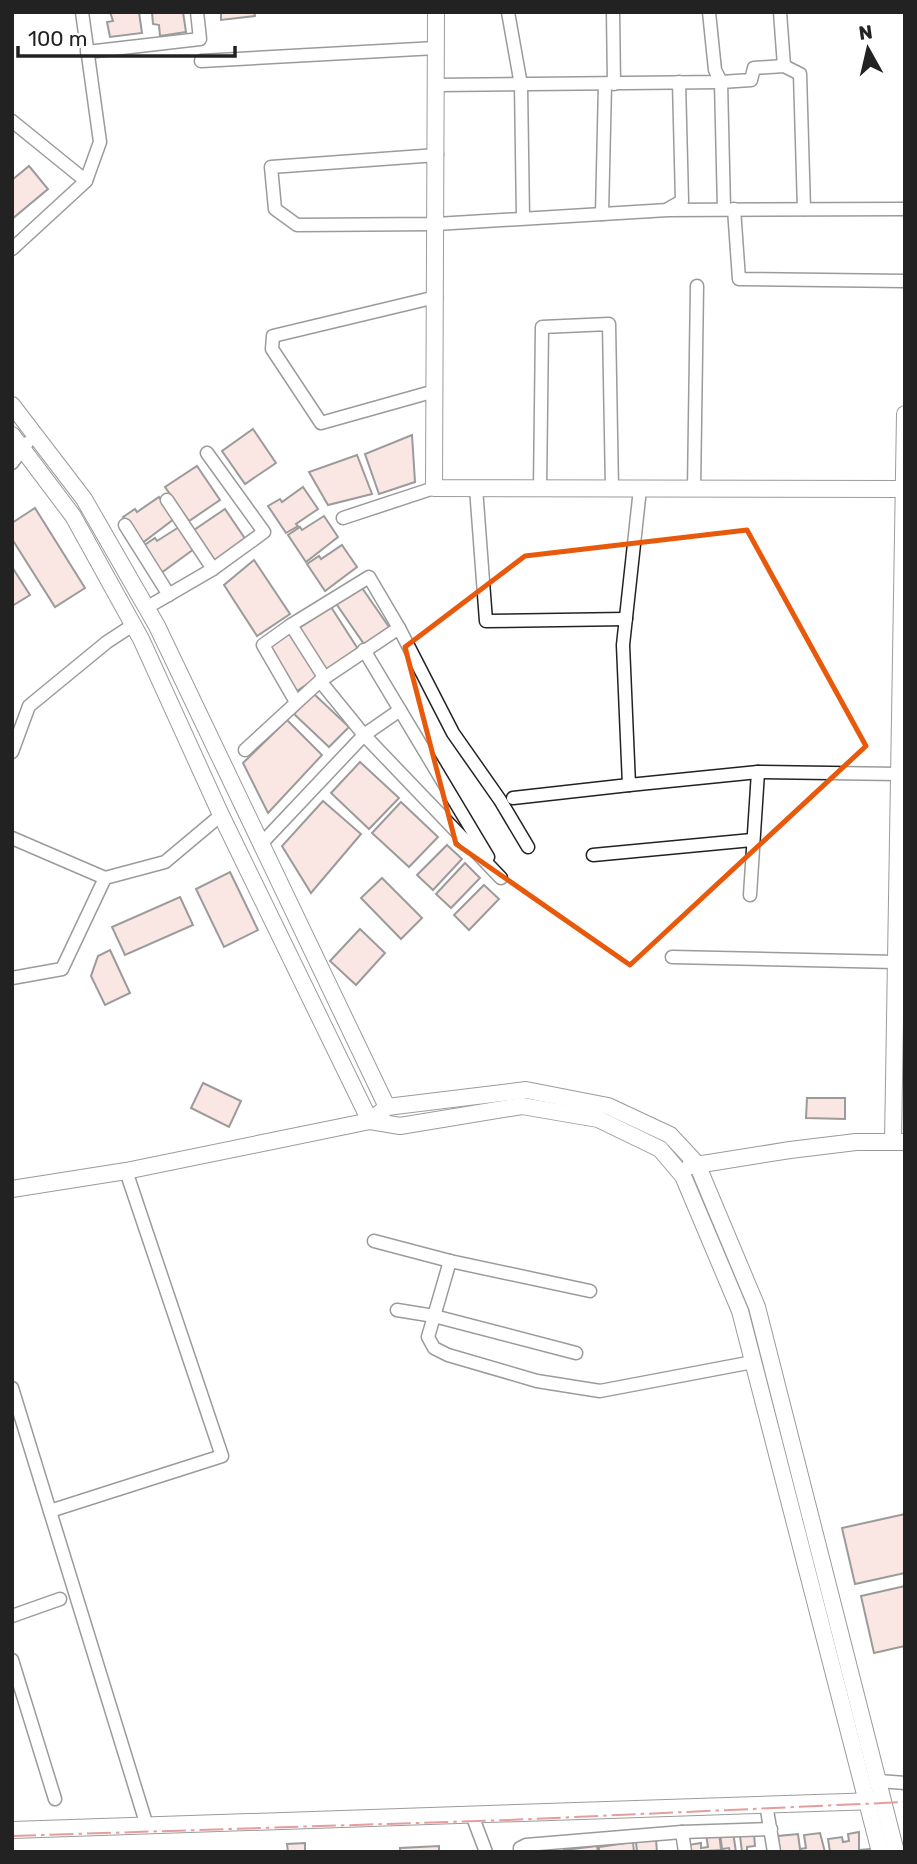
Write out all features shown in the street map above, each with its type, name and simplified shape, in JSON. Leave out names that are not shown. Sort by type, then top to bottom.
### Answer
[{"type":"street","points":[[12,249],[86,181],[100,142],[82,12]]},
{"type":"street","points":[[88,52],[200,39],[197,12]]},
{"type":"street","points":[[434,488],[436,12]]},
{"type":"street","points":[[509,12],[521,85],[523,218]]},
{"type":"street","points":[[601,214],[613,12]]},
{"type":"street","points":[[709,12],[715,70],[721,82],[729,209],[739,279],[905,281]]},
{"type":"street","points":[[780,12],[784,66]]},
{"type":"street","points":[[201,61],[436,48]]},
{"type":"street","points":[[436,85],[721,82],[751,80],[754,68],[784,66],[800,74],[804,209]]},
{"type":"street","points":[[668,210],[682,201],[679,82]]},
{"type":"street","points":[[12,121],[86,181]]},
{"type":"street","points":[[436,155],[271,167],[275,209],[297,225],[436,224],[668,210],[905,209]]},
{"type":"street","points":[[694,489],[697,286]]},
{"type":"street","points":[[435,391],[321,424],[272,349],[273,336],[436,297]]},
{"type":"street","points":[[540,489],[542,327],[610,324],[612,489]]},
{"type":"street","points":[[12,405],[84,499],[146,608],[387,1107]]},
{"type":"street","points":[[678,1171],[697,1164],[856,1142],[899,1142],[895,962],[901,836],[898,774],[905,414]]},
{"type":"street","points":[[17,442],[34,435]]},
{"type":"street","points":[[12,463],[17,442]]},
{"type":"street","points":[[17,442],[73,516],[133,625],[221,815],[370,1121]]},
{"type":"street","points":[[146,608],[214,569],[264,532],[207,453]]},
{"type":"street","points":[[343,518],[434,488],[904,490]]},
{"type":"street","points":[[476,488],[486,621],[626,619]]},
{"type":"street","points":[[629,785],[623,645],[640,489]]},
{"type":"street","points":[[167,500],[214,569]]},
{"type":"street","points":[[125,525],[169,595]]},
{"type":"street","points":[[296,702],[263,645],[369,577],[399,628],[453,733],[500,800],[528,847]]},
{"type":"street","points":[[12,752],[29,706],[107,642],[133,625]]},
{"type":"street","points":[[291,625],[322,679],[364,735],[501,878],[364,650]]},
{"type":"street","points":[[245,750],[322,679],[399,628]]},
{"type":"street","points":[[261,844],[364,735],[400,710]]},
{"type":"street","points":[[513,798],[758,772],[898,774]]},
{"type":"street","points":[[750,895],[758,772]]},
{"type":"street","points":[[12,838],[105,878],[165,862],[221,815]]},
{"type":"street","points":[[593,855],[752,840]]},
{"type":"street","points":[[12,978],[62,969],[105,878]]},
{"type":"street","points":[[673,957],[895,962]]},
{"type":"street","points":[[370,1121],[387,1107],[526,1090],[608,1106],[670,1135],[697,1164],[757,1307],[879,1781],[876,1801],[880,1852]]},
{"type":"street","points":[[12,1189],[126,1171],[370,1121],[400,1125],[522,1106],[598,1119],[660,1149],[683,1176],[740,1311],[876,1801],[896,1852]]},
{"type":"street","points":[[50,1511],[222,1456],[126,1171]]},
{"type":"street","points":[[374,1241],[590,1292]]},
{"type":"street","points":[[450,1261],[428,1337],[434,1349],[537,1381],[600,1391],[753,1362]]},
{"type":"street","points":[[397,1310],[434,1316],[576,1353]]},
{"type":"street","points":[[12,1388],[147,1826]]},
{"type":"street","points":[[12,1616],[60,1599]]},
{"type":"street","points":[[12,1660],[55,1800]]},
{"type":"street","points":[[879,1781],[905,1783]]},
{"type":"street","points":[[12,1830],[876,1801]]},
{"type":"street","points":[[766,1804],[774,1852]]},
{"type":"street","points":[[472,1815],[486,1852]]},
{"type":"street","points":[[520,1852],[520,1848],[526,1845],[682,1832],[771,1829]]},
{"type":"street","points":[[682,1832],[685,1852]]},
{"type":"highlighted area","points":[[747,530],[866,746],[630,965],[456,844],[405,647],[525,556]]},
{"type":"building","points":[[110,12],[139,12],[142,33],[110,37],[107,22],[113,21]]},
{"type":"building","points":[[152,12],[183,12],[186,32],[160,36],[159,25],[153,24]]},
{"type":"building","points":[[221,12],[254,12],[255,16],[221,20]]},
{"type":"building","points":[[29,166],[48,189],[12,219],[12,180]]},
{"type":"building","points":[[253,429],[276,463],[245,484],[222,451]]},
{"type":"building","points":[[412,435],[415,482],[379,494],[365,454]]},
{"type":"building","points":[[357,455],[372,494],[328,505],[309,472]]},
{"type":"building","points":[[197,466],[220,500],[189,521],[165,487]]},
{"type":"building","points":[[303,487],[318,509],[286,533],[268,506],[280,499],[282,502]]},
{"type":"building","points":[[159,497],[174,519],[141,544],[123,517],[135,509],[137,512]]},
{"type":"building","points":[[35,508],[85,588],[55,607],[12,539],[12,523]]},
{"type":"building","points":[[225,509],[248,543],[217,564],[194,530]]},
{"type":"building","points":[[324,516],[338,537],[306,562],[288,535],[300,527],[302,530]]},
{"type":"building","points":[[179,527],[194,549],[161,573],[143,546],[155,538],[157,541]]},
{"type":"building","points":[[342,545],[357,567],[325,591],[307,564],[319,556],[321,559]]},
{"type":"building","points":[[254,560],[290,614],[257,636],[224,585]]},
{"type":"building","points":[[12,567],[30,595],[12,606]]},
{"type":"building","points":[[360,585],[389,627],[364,644],[335,602]]},
{"type":"building","points":[[331,607],[358,649],[327,670],[299,628]]},
{"type":"building","points":[[290,633],[319,676],[294,693],[265,650]]},
{"type":"building","points":[[314,694],[349,727],[329,747],[294,714]]},
{"type":"building","points":[[287,720],[322,755],[268,813],[243,763]]},
{"type":"building","points":[[360,762],[399,798],[369,829],[331,793]]},
{"type":"building","points":[[323,801],[361,834],[311,893],[282,846]]},
{"type":"building","points":[[401,802],[438,837],[409,867],[372,833]]},
{"type":"building","points":[[447,845],[462,859],[433,890],[417,875]]},
{"type":"building","points":[[465,863],[480,878],[451,908],[436,894]]},
{"type":"building","points":[[230,872],[258,930],[224,947],[196,889]]},
{"type":"building","points":[[382,878],[422,918],[401,939],[361,898]]},
{"type":"building","points":[[484,885],[499,899],[469,930],[454,915]]},
{"type":"building","points":[[180,897],[193,925],[125,955],[112,927]]},
{"type":"building","points":[[360,929],[385,953],[356,985],[330,961]]},
{"type":"building","points":[[110,950],[130,993],[105,1005],[91,976],[98,956]]},
{"type":"building","points":[[203,1083],[241,1101],[229,1127],[191,1108]]},
{"type":"building","points":[[807,1098],[845,1098],[845,1119],[806,1118]]},
{"type":"building","points":[[905,1514],[905,1573],[855,1584],[842,1528]]},
{"type":"building","points":[[905,1586],[905,1646],[874,1653],[861,1596]]},
{"type":"building","points":[[719,1832],[721,1850],[689,1852],[688,1845],[701,1843],[701,1848],[708,1847],[706,1834]]},
{"type":"building","points":[[733,1832],[736,1852],[730,1852],[729,1848],[722,1849],[720,1833]]},
{"type":"building","points":[[859,1832],[859,1850],[869,1849],[869,1852],[830,1852],[828,1839],[842,1837],[843,1842],[849,1841],[848,1834]]},
{"type":"building","points":[[820,1833],[825,1852],[780,1852],[778,1836],[798,1834],[800,1849],[806,1848],[804,1835]]},
{"type":"building","points":[[754,1834],[755,1846],[747,1847],[747,1852],[742,1852],[740,1836]]},
{"type":"building","points":[[656,1839],[657,1852],[637,1852],[636,1842]]},
{"type":"building","points":[[633,1842],[634,1852],[599,1852],[599,1847]]},
{"type":"building","points":[[305,1843],[305,1852],[288,1852],[287,1844]]},
{"type":"building","points":[[439,1846],[439,1852],[400,1852],[400,1848]]},
{"type":"building","points":[[597,1846],[598,1852],[564,1852],[564,1850]]},
{"type":"power","points":[[12,1836],[509,1820],[905,1802]]}]
